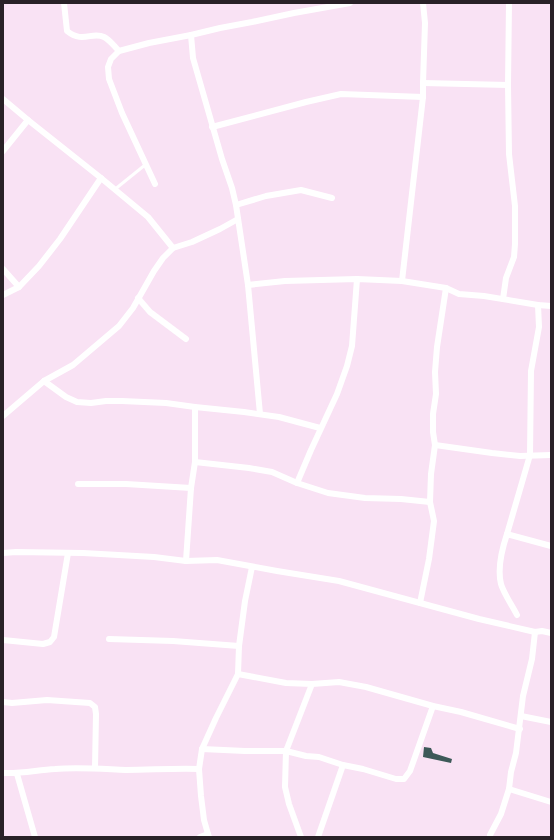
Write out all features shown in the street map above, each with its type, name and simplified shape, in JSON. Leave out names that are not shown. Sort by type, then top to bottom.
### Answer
[{"type":"street","points":[[64,3],[67,31],[73,36],[80,37],[103,36],[119,51]]},
{"type":"street","points":[[155,184],[122,113],[109,79],[108,67],[111,59],[119,51],[149,43],[334,4],[350,3]]},
{"type":"street","points":[[402,281],[423,97],[425,23],[423,3]]},
{"type":"street","points":[[503,299],[506,278],[514,257],[515,244],[515,206],[509,154],[509,3]]},
{"type":"street","points":[[191,35],[192,58],[236,205],[248,285],[260,414]]},
{"type":"street","points":[[423,83],[508,85]]},
{"type":"street","points":[[212,126],[341,94],[423,97]]},
{"type":"street","points":[[3,98],[148,217],[173,248]]},
{"type":"street","points":[[3,151],[28,120]]},
{"type":"street","points":[[3,295],[19,287],[40,266],[101,178]]},
{"type":"street","points":[[236,205],[266,196],[301,190],[332,198]]},
{"type":"street","points":[[3,416],[44,381],[73,365],[118,326],[133,308],[163,258],[173,248],[220,230],[238,219]]},
{"type":"street","points":[[3,269],[19,287]]},
{"type":"street","points":[[297,483],[320,428],[337,394],[347,366],[352,346],[357,279]]},
{"type":"street","points":[[248,285],[285,281],[357,279],[402,281],[446,288],[459,294],[484,296],[551,306]]},
{"type":"street","points":[[420,603],[429,559],[434,521],[430,502],[431,474],[435,446],[433,414],[436,394],[435,372],[437,347],[446,288]]},
{"type":"street","points":[[138,298],[150,312],[186,339]]},
{"type":"street","points":[[517,616],[501,585],[500,572],[503,548],[530,455],[531,372],[539,327],[538,305]]},
{"type":"street","points":[[44,381],[66,397],[77,402],[91,403],[122,401],[195,407],[279,417],[320,428]]},
{"type":"street","points":[[186,561],[191,488],[195,462],[195,407]]},
{"type":"street","points":[[435,446],[492,454],[520,456],[551,455]]},
{"type":"street","points":[[195,462],[272,472],[297,483],[328,492],[365,498],[430,502]]},
{"type":"street","points":[[78,484],[126,484],[191,488]]},
{"type":"street","points":[[507,534],[551,546]]},
{"type":"street","points":[[3,553],[68,553],[154,557],[186,561],[217,560],[339,581],[479,619],[535,632],[542,631],[551,633]]},
{"type":"street","points":[[3,640],[43,644],[50,642],[54,637],[68,553]]},
{"type":"street","points":[[200,837],[208,835],[204,820],[199,769],[202,749],[238,674],[239,646],[245,601],[252,566]]},
{"type":"street","points":[[490,837],[502,814],[509,789],[520,729],[523,696],[532,659],[535,632]]},
{"type":"street","points":[[109,640],[173,641],[239,646]]},
{"type":"street","points":[[238,674],[286,683],[312,684],[339,682],[366,687],[520,729]]},
{"type":"street","points":[[301,837],[289,804],[285,787],[286,751],[312,684]]},
{"type":"street","points":[[3,702],[12,703],[46,700],[90,703],[95,707],[96,714],[95,768]]},
{"type":"street","points":[[202,749],[286,751],[306,756],[320,757],[343,765],[363,769],[396,779],[404,779],[410,771],[433,706]]},
{"type":"street","points":[[521,716],[551,722]]},
{"type":"street","points":[[318,837],[343,765]]},
{"type":"street","points":[[3,773],[17,774],[55,769],[95,768],[126,770],[182,768],[199,769]]},
{"type":"street","points":[[17,774],[35,837]]},
{"type":"street","points":[[509,789],[551,802]]},
{"type":"lane","points":[[114,190],[146,164]]},
{"type":"building","points":[[424,747],[431,748],[433,753],[452,759],[451,763],[423,757]]}]
